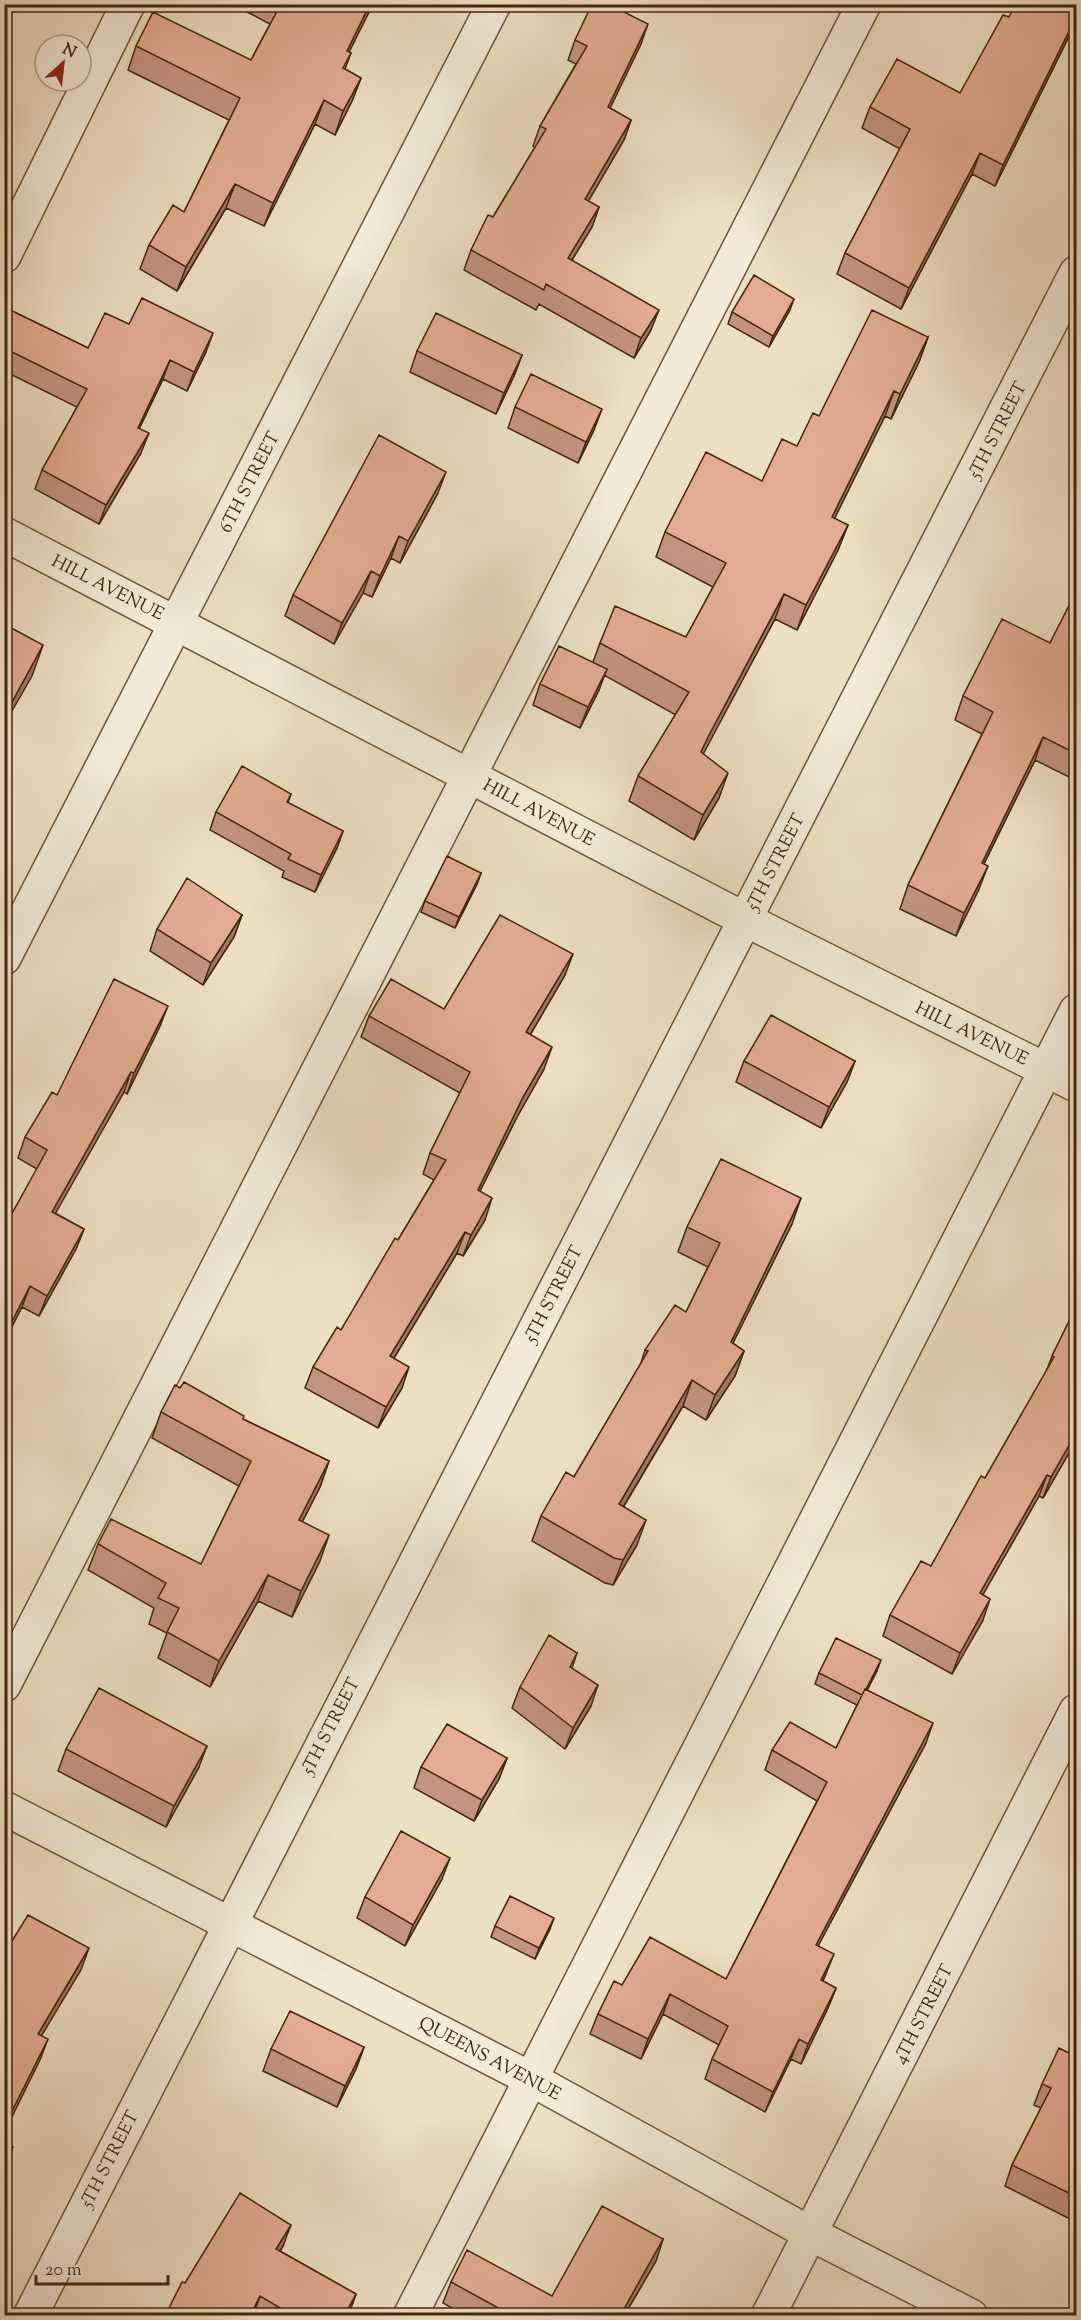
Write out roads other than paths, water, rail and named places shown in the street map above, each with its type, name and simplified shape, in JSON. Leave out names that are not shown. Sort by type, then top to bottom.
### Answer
[{"type":"street","points":[[4,256],[128,4]]},
{"type":"street","name":"6TH STREET","points":[[4,958],[494,4]]},
{"type":"street","points":[[4,1685],[864,4]]},
{"type":"street","name":"5TH STREET","points":[[30,2316],[1077,273]]},
{"type":"street","name":"HILL AVENUE","points":[[4,534],[746,920],[1077,1085]]},
{"type":"street","points":[[410,2316],[1077,1011]]},
{"type":"street","name":"4TH STREET","points":[[768,2316],[1077,1711]]},
{"type":"street","name":"QUEENS AVENUE","points":[[4,1808],[230,1922],[531,2079],[811,2234],[971,2316]]}]
